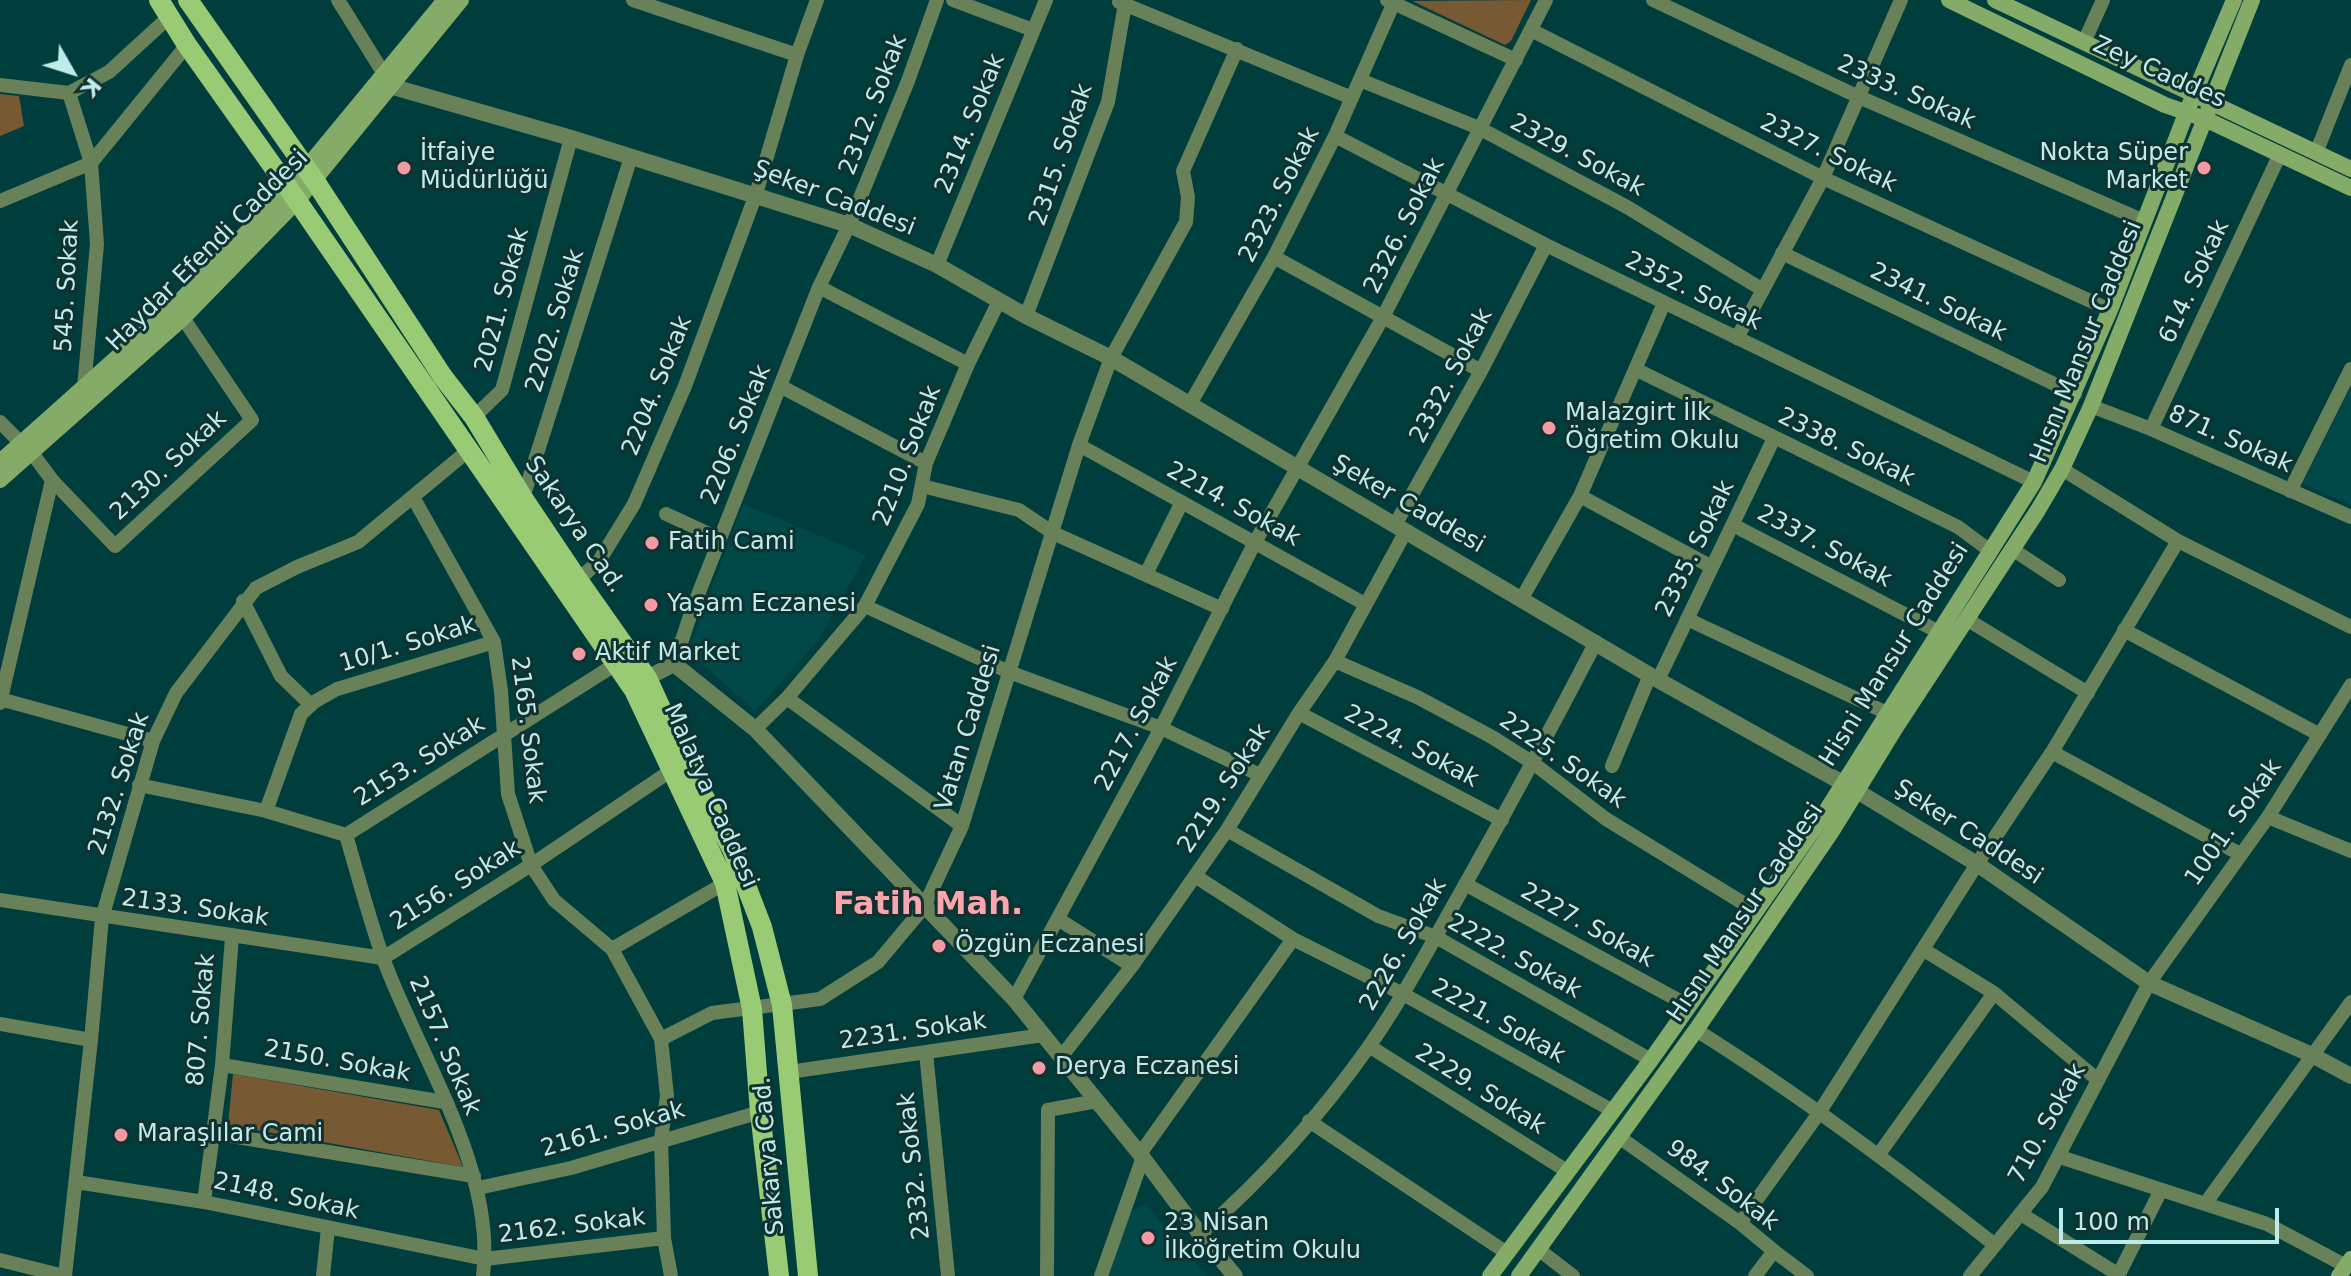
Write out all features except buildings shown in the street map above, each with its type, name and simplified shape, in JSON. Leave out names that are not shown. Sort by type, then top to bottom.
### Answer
[{"type":"main road","name":"Sakarya Cad.","points":[[188,0],[311,176],[443,377],[474,417],[523,498],[647,678],[687,765],[732,849],[762,927],[782,1005],[808,1276]]},
{"type":"main road","name":"Haydar Efendi Caddesi","points":[[0,462],[27,448],[183,318],[311,176],[445,0]]},
{"type":"main road","name":"Haydar Efendi Caddesi","points":[[387,80],[461,0]]},
{"type":"main road","name":"Zey Caddes","points":[[1949,0],[2165,105],[2187,111],[2208,111],[2351,169]]},
{"type":"main road","name":"Zey Caddes","points":[[1995,0],[2194,95],[2208,111],[2280,154],[2351,188]]},
{"type":"main road","name":"Hisni Mansur Caddesi","points":[[1490,1276],[1651,1060],[1821,819],[1850,787],[1887,713],[2034,482],[2110,310],[2187,111],[2234,0]]},
{"type":"main road","name":"Hısnı Mansur Caddesi","points":[[1519,1276],[1696,1030],[1850,787],[1896,727],[1968,620],[2062,469],[2091,406],[2252,0]]},
{"type":"main road","points":[[164,8],[293,195]]},
{"type":"main road","name":"Haydar Efendi Caddesi","points":[[0,480],[84,388],[293,195]]},
{"type":"main road","name":"Malatya Caddesi","points":[[293,195],[634,690],[725,883],[752,1009],[760,1112],[779,1276]]},
{"type":"street","points":[[338,0],[387,80]]},
{"type":"street","points":[[633,0],[659,4],[797,55]]},
{"type":"street","name":"2204. Sokak","points":[[578,580],[599,561],[634,504],[685,386],[756,194],[797,55],[817,0]]},
{"type":"street","name":"2312. Sokak","points":[[849,225],[908,81],[937,0]]},
{"type":"street","points":[[953,0],[1033,30]]},
{"type":"street","name":"2314. Sokak","points":[[937,265],[1046,0]]},
{"type":"street","name":"2326. Sokak","points":[[1297,468],[1382,319],[1546,0]]},
{"type":"street","name":"2333. Sokak","points":[[1653,0],[1859,97],[2144,221]]},
{"type":"street","points":[[1737,338],[1823,178],[1901,0]]},
{"type":"street","points":[[2084,42],[2103,0]]},
{"type":"street","points":[[1391,1],[1516,60]]},
{"type":"street","name":"2323. Sokak","points":[[1190,404],[1274,257],[1335,136],[1391,1]]},
{"type":"street","points":[[1120,2],[1352,98]]},
{"type":"street","name":"2315. Sokak","points":[[1026,316],[1108,102],[1120,2]]},
{"type":"street","points":[[0,85],[69,93],[109,72],[164,8]]},
{"type":"street","name":"2327. Sokak","points":[[1531,30],[1823,178],[2110,310]]},
{"type":"street","points":[[0,201],[91,163],[187,45]]},
{"type":"street","name":"Vatan Caddesi","points":[[661,1039],[712,1013],[820,999],[878,962],[924,907],[962,826],[1079,445],[1111,358],[1186,222],[1188,197],[1183,171],[1237,49]]},
{"type":"street","points":[[2316,153],[2351,65]]},
{"type":"street","name":"Şeker Caddesi","points":[[387,80],[849,225],[937,265],[1026,316],[1111,358],[1654,677],[1850,787],[1977,864],[2149,983],[2312,1055],[2351,1076]]},
{"type":"street","name":"2329. Sokak","points":[[1360,80],[1479,128],[1627,207],[1763,290]]},
{"type":"street","name":"545. Sokak","points":[[69,93],[91,163],[97,244],[84,388]]},
{"type":"street","name":"2352. Sokak","points":[[1335,136],[1546,245],[2034,482]]},
{"type":"street","name":"2021. Sokak","points":[[474,417],[502,390],[571,138]]},
{"type":"street","name":"614. Sokak","points":[[2151,429],[2280,154]]},
{"type":"street","name":"2202. Sokak","points":[[523,498],[631,157]]},
{"type":"street","name":"2206. Sokak","points":[[674,664],[819,287],[849,225]]},
{"type":"street","name":"2332. Sokak","points":[[1401,528],[1546,245]]},
{"type":"street","name":"2341. Sokak","points":[[1782,253],[2075,394]]},
{"type":"street","points":[[1274,257],[1481,371]]},
{"type":"street","points":[[819,287],[968,364]]},
{"type":"street","name":"2210. Sokak","points":[[755,729],[787,698],[865,606],[918,504],[926,463],[999,301]]},
{"type":"street","points":[[1522,598],[1580,496],[1664,303]]},
{"type":"street","name":"2130. Sokak","points":[[52,480],[115,546],[252,420],[183,318]]},
{"type":"street","points":[[2290,491],[2351,369]]},
{"type":"street","name":"2338. Sokak","points":[[1637,370],[1958,527],[1989,550]]},
{"type":"street","points":[[780,386],[926,463]]},
{"type":"street","name":"871. Sokak","points":[[2091,406],[2151,429],[2351,517]]},
{"type":"street","points":[[0,422],[27,448],[52,480],[0,700],[153,741]]},
{"type":"street","name":"2335. Sokak","points":[[1612,766],[1774,438]]},
{"type":"street","name":"2214. Sokak","points":[[1079,445],[1365,604]]},
{"type":"street","name":"2132. Sokak","points":[[64,1276],[102,918],[153,741],[176,693],[243,601],[256,588],[358,542],[469,450]]},
{"type":"street","name":"2217. Sokak","points":[[1014,999],[1297,468]]},
{"type":"street","points":[[2062,469],[2178,541],[2351,627]]},
{"type":"street","points":[[922,486],[1019,510],[1053,533],[1222,609]]},
{"type":"street","points":[[1580,496],[1712,567]]},
{"type":"street","name":"2165. Sokak","points":[[413,497],[494,642],[501,691],[508,794],[531,865],[554,900],[612,949],[661,1039],[667,1096],[661,1139],[664,1238],[671,1276]]},
{"type":"street","points":[[1146,574],[1182,502]]},
{"type":"street","points":[[666,514],[720,539]]},
{"type":"street","name":"2337. Sokak","points":[[1733,525],[1937,631]]},
{"type":"street","name":"2219. Sokak","points":[[1061,1057],[1132,966],[1227,830],[1335,661],[1401,528]]},
{"type":"street","points":[[1740,1223],[1819,1113],[2052,752],[2178,541]]},
{"type":"street","points":[[2012,549],[2059,580]]},
{"type":"street","points":[[243,601],[281,676],[311,705],[301,714],[266,811]]},
{"type":"street","points":[[865,606],[1009,672],[1161,728],[1260,775]]},
{"type":"street","points":[[1687,619],[1887,713]]},
{"type":"street","points":[[1968,620],[2088,693]]},
{"type":"street","points":[[2124,630],[2320,735]]},
{"type":"street","name":"10/1. Sokak","points":[[311,705],[337,689],[494,642]]},
{"type":"street","name":"2226. Sokak","points":[[1200,1234],[1230,1207],[1309,1121],[1369,1046],[1403,994],[1502,820],[1596,642]]},
{"type":"street","name":"2225. Sokak","points":[[1335,661],[1417,697],[1492,737],[1533,763],[1606,819],[1756,911]]},
{"type":"street","name":"2153. Sokak","points":[[139,785],[266,811],[346,835],[616,664]]},
{"type":"street","points":[[647,678],[674,664],[755,729],[1014,999],[1235,1276]]},
{"type":"street","name":"1001. Sokak","points":[[2149,983],[2268,817],[2351,685]]},
{"type":"street","points":[[787,698],[962,826]]},
{"type":"street","name":"2224. Sokak","points":[[1299,713],[1502,820]]},
{"type":"street","points":[[2052,752],[2240,854]]},
{"type":"street","name":"2156. Sokak","points":[[383,958],[531,865],[672,770]]},
{"type":"street","points":[[2268,817],[2351,851]]},
{"type":"street","name":"2222. Sokak","points":[[1227,830],[1378,916],[1436,937],[1651,1060]]},
{"type":"street","name":"2157. Sokak","points":[[346,835],[383,958],[476,1182],[485,1259],[483,1276]]},
{"type":"street","name":"2221. Sokak","points":[[1195,876],[1293,939],[1403,994],[1613,1111]]},
{"type":"street","points":[[612,949],[725,883]]},
{"type":"street","name":"2227. Sokak","points":[[1465,884],[1689,1006]]},
{"type":"street","name":"2133. Sokak","points":[[0,900],[102,918],[383,958]]},
{"type":"street","points":[[1058,919],[1132,966]]},
{"type":"street","name":"807. Sokak","points":[[204,1202],[222,1065],[232,937]]},
{"type":"street","points":[[1101,1276],[1142,1156],[1293,939]]},
{"type":"street","points":[[1924,950],[1994,993],[2098,1080]]},
{"type":"street","name":"710. Sokak","points":[[1970,1276],[2042,1187],[2149,983]]},
{"type":"street","points":[[1879,1154],[1994,993]]},
{"type":"street","points":[[2205,1204],[2351,1002]]},
{"type":"street","points":[[0,1026],[91,1040]]},
{"type":"street","points":[[1696,1030],[1760,1070],[1879,1154],[1995,1245]]},
{"type":"street","name":"2231. Sokak","points":[[789,1072],[1043,1035]]},
{"type":"street","name":"2229. Sokak","points":[[1369,1046],[1567,1171]]},
{"type":"street","name":"2332. Sokak","points":[[926,1052],[948,1276]]},
{"type":"street","name":"2150. Sokak","points":[[222,1065],[444,1102]]},
{"type":"street","points":[[1047,1276],[1048,1110],[1097,1101]]},
{"type":"street","name":"2161. Sokak","points":[[476,1182],[571,1168],[760,1112]]},
{"type":"street","points":[[1309,1121],[1507,1253]]},
{"type":"street","points":[[213,1133],[476,1182]]},
{"type":"street","name":"984. Sokak","points":[[1619,1137],[1740,1223],[1774,1251],[1755,1276]]},
{"type":"street","points":[[2060,1157],[2267,1224],[2345,1267]]},
{"type":"street","name":"2148. Sokak","points":[[76,1182],[204,1202],[485,1259]]},
{"type":"street","points":[[2021,1214],[2118,1275],[2161,1190]]},
{"type":"street","points":[[323,1276],[328,1228]]},
{"type":"street","name":"2162. Sokak","points":[[485,1259],[664,1238]]},
{"type":"street","points":[[1538,1249],[1573,1276]]},
{"type":"street","points":[[1774,1251],[1807,1276]]},
{"type":"street","points":[[0,1260],[64,1276]]},
{"type":"shaded area","points":[[1531,0],[1511,41],[1505,45],[1412,1]]},
{"type":"shaded area","points":[[0,94],[19,96],[24,126],[0,136]]},
{"type":"shaded area","points":[[2351,386],[2351,505],[2302,483]]},
{"type":"shaded area","points":[[743,504],[866,555],[816,643],[755,711],[688,651]]},
{"type":"shaded area","points":[[233,1074],[439,1110],[463,1167],[228,1125]]},
{"type":"shaded area","name":"23 Nisan İlköğretim Okulu","points":[[1146,1204],[1207,1276],[1109,1276],[1128,1213]]},
{"type":"place","name":"İtfaiye Müdürlüğü","points":[[404,168]]},
{"type":"place","name":"Nokta Süper Market","points":[[2204,168]]},
{"type":"place","name":"Malazgirt İlk Öğretim Okulu","points":[[1549,428]]},
{"type":"place","name":"Fatih Cami","points":[[652,543]]},
{"type":"place","name":"Yaşam Eczanesi","points":[[651,605]]},
{"type":"place","name":"Aktif Market","points":[[579,654]]},
{"type":"place","name":"Özgün Eczanesi","points":[[939,946]]},
{"type":"place","name":"Derya Eczanesi","points":[[1039,1068]]},
{"type":"place","name":"Maraşlılar Cami","points":[[121,1135]]},
{"type":"place","name":"23 Nisan İlköğretim Okulu","points":[[1148,1238]]},
{"type":"district","name":"Fatih Mah.","points":[[928,906]]}]
